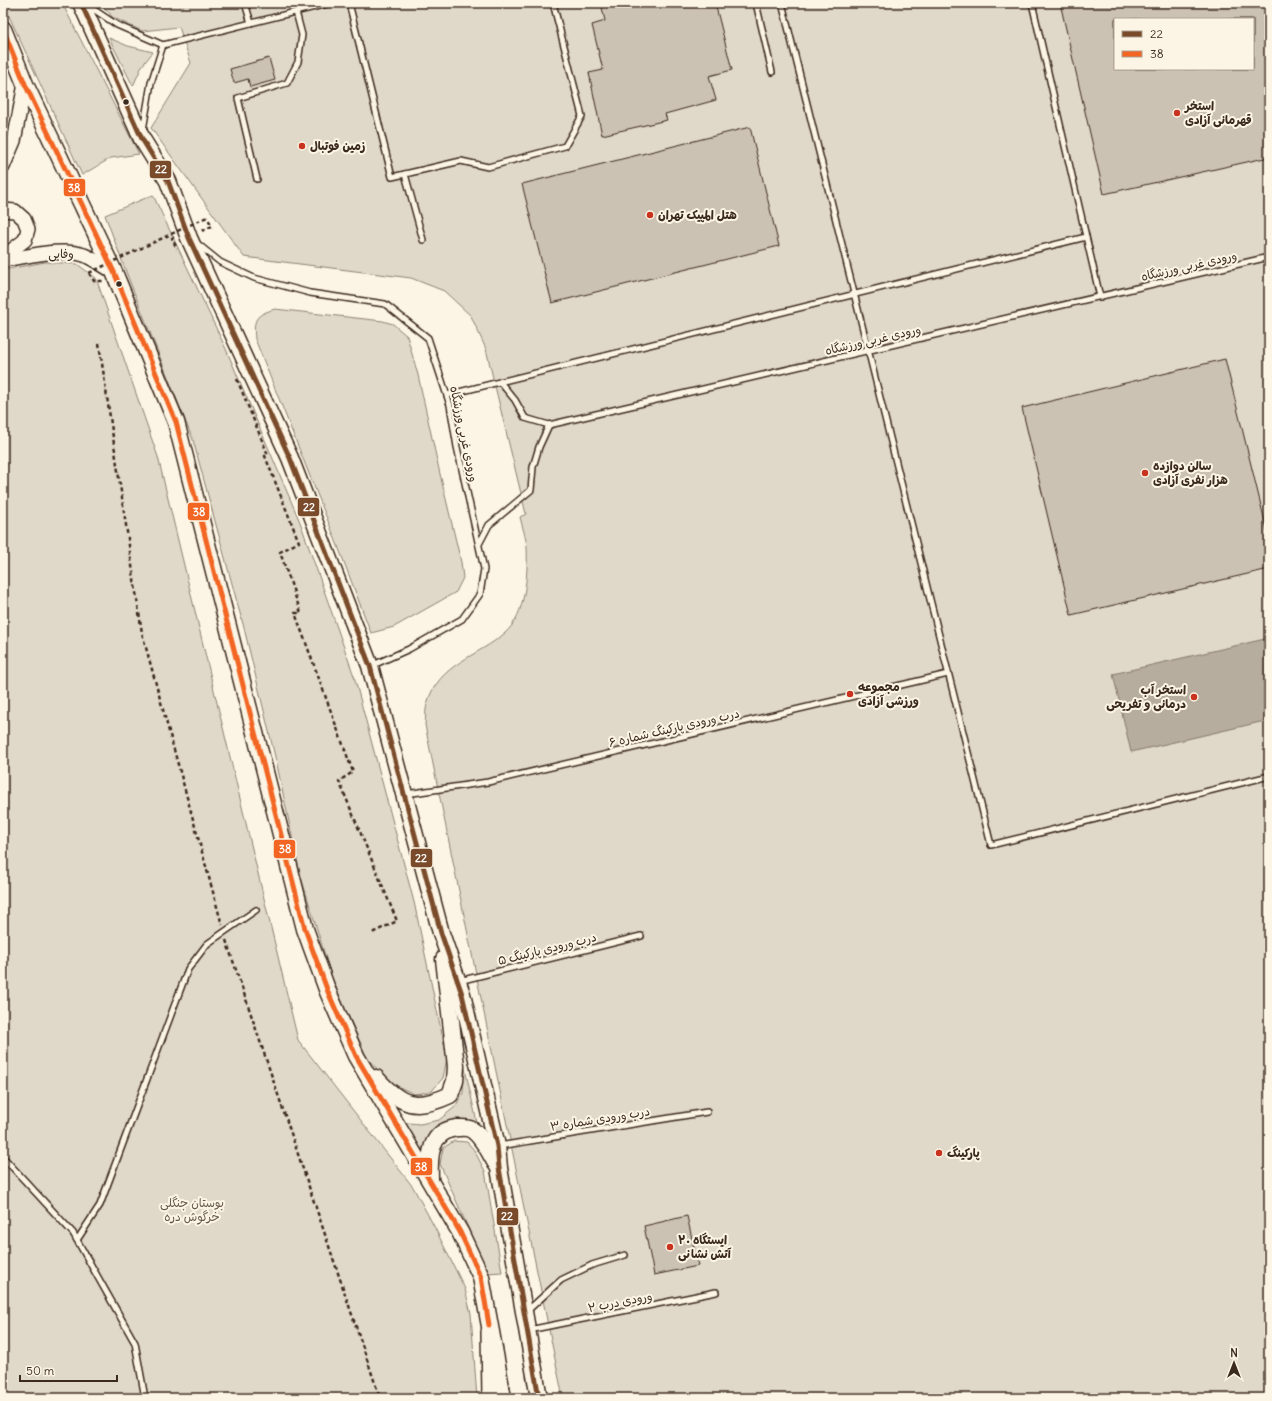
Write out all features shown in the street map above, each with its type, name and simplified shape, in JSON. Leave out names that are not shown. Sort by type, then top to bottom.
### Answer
[{"type":"highway","points":[[490,1332],[491,1398]]},
{"type":"main road","points":[[82,3],[142,139],[168,181],[188,234],[290,458],[370,666],[441,933],[462,994],[497,1146],[499,1168],[539,1398]]},
{"type":"main road","points":[[3,29],[25,84],[114,272],[176,422],[305,929],[328,992],[356,1056],[460,1232],[481,1277],[503,1398]]},
{"type":"main road","points":[[356,1056],[384,1087],[400,1100],[416,1104],[437,1101],[450,1095],[455,1081],[456,1066],[441,933]]},
{"type":"main road","points":[[430,1180],[430,1153],[434,1141],[444,1132],[451,1129],[470,1129],[478,1135],[499,1168]]},
{"type":"street","points":[[3,168],[14,141],[25,84]]},
{"type":"street","points":[[3,210],[15,211],[24,219],[28,229],[25,240],[3,259]]},
{"type":"street","name":"وفایی","points":[[3,259],[69,252],[84,256],[114,272]]},
{"type":"lane","points":[[82,3],[117,24],[163,45],[331,3]]},
{"type":"lane","points":[[246,3],[251,23]]},
{"type":"lane","points":[[349,3],[392,177],[461,161],[488,167],[565,146],[582,116],[553,3]]},
{"type":"lane","points":[[756,3],[772,72]]},
{"type":"lane","points":[[782,3],[991,845],[1269,776]]},
{"type":"lane","points":[[1032,3],[1100,297]]},
{"type":"lane","points":[[257,179],[238,98],[287,83],[298,62],[302,35],[296,12]]},
{"type":"lane","points":[[142,139],[151,83],[163,45]]},
{"type":"lane","points":[[405,174],[423,240]]},
{"type":"lane","name":"ورودی غربی ورزشگاه","points":[[188,234],[220,262],[254,278],[310,293],[385,304],[428,338],[450,405],[457,447],[479,544],[484,569],[480,594],[462,620],[409,649],[370,666]]},
{"type":"lane","points":[[447,395],[1086,237]]},
{"type":"lane","name":"ورودی غربی ورزشگاه","points":[[500,382],[515,400],[525,418],[549,425],[1269,258]]},
{"type":"lane","points":[[479,544],[489,525],[531,490],[533,467],[539,447],[549,425]]},
{"type":"lane","name":"درب ورودی پارکینگ شماره ۶","points":[[404,794],[488,782],[948,674]]},
{"type":"lane","points":[[77,1240],[100,1205],[188,969],[207,944],[256,910]]},
{"type":"lane","name":"درب ورودی پارکینگ ۵","points":[[458,981],[641,936]]},
{"type":"lane","name":"درب ورودی شماره ۳","points":[[497,1146],[707,1112]]},
{"type":"lane","points":[[3,1157],[73,1233],[135,1343],[145,1398]]},
{"type":"lane","points":[[524,1314],[561,1280],[592,1265],[625,1255]]},
{"type":"lane","name":"ورودی درب ۲","points":[[527,1331],[716,1292]]},
{"type":"path","points":[[94,281],[89,273],[207,217],[212,226]]},
{"type":"path","points":[[178,252],[172,238],[188,234]]},
{"type":"path","points":[[99,343],[142,633],[224,932],[380,1398]]},
{"type":"path","points":[[235,376],[268,454],[265,456],[299,542],[280,552],[300,613],[295,614],[353,772],[339,782],[397,921],[372,933]]},
{"type":"green space","points":[[3,3],[62,3],[139,154],[111,158],[82,175]]},
{"type":"green space","name":"مجموعه ورزشی آزادی","points":[[99,3],[1269,3],[1269,1398],[563,1398],[425,725],[427,704],[432,690],[449,670],[494,641],[505,633],[512,625],[521,605],[526,581],[527,547],[520,517],[526,514],[486,349],[471,316],[444,291],[411,278],[244,257],[151,128],[191,63],[179,27],[142,31],[112,17]]},
{"type":"green space","points":[[109,38],[128,46],[153,52],[142,66],[133,86]]},
{"type":"green space","points":[[153,195],[226,349],[300,522],[354,676],[414,902],[447,1058],[443,1078],[431,1092],[414,1094],[389,1082],[367,1058],[332,978],[300,874],[277,765],[244,628],[193,440],[105,215]]},
{"type":"green space","name":"بوستان جنگلی خرگوش دره","points":[[45,262],[77,264],[96,278],[158,457],[298,1040],[413,1187],[435,1228],[465,1289],[471,1314],[477,1398],[3,1398],[3,270]]},
{"type":"green space","points":[[275,309],[383,321],[393,324],[407,336],[418,375],[461,562],[463,578],[456,592],[394,627],[371,633],[336,541],[255,339],[254,327],[259,316]]},
{"type":"green space","points":[[464,1064],[478,1127],[449,1124],[424,1158],[397,1122],[420,1124],[439,1120],[455,1107],[463,1093]]},
{"type":"green space","points":[[454,1141],[467,1142],[474,1150],[485,1171],[502,1272],[488,1273],[440,1164],[443,1148]]},
{"type":"shaded area","name":"استخر آب درمانی و تفریحی","points":[[1269,638],[1269,720],[1131,752],[1113,674]]},
{"type":"building","points":[[601,3],[715,3],[732,70],[709,76],[716,100],[665,114],[667,120],[602,135],[589,73],[603,70],[592,25],[605,21]]},
{"type":"building","name":"استخر قهرمانی آزادی","points":[[1060,3],[1269,3],[1269,157],[1104,194]]},
{"type":"building","points":[[269,58],[275,80],[250,87],[248,79],[234,83],[230,69]]},
{"type":"building","name":"هتل المپیک تهران","points":[[750,127],[779,246],[552,303],[522,184]]},
{"type":"building","name":"سالن دوازده هزار نفری آزادی","points":[[1225,359],[1269,538],[1269,569],[1071,615],[1022,408]]},
{"type":"building","points":[[687,1216],[698,1266],[654,1275],[644,1226]]},
{"type":"transit line","name":"22","points":[[81,3],[142,139],[168,181],[189,238],[290,458],[370,666],[441,933],[462,994],[497,1146],[499,1168],[539,1398]]},
{"type":"transit line","name":"38","points":[[3,29],[25,84],[114,272],[176,422],[305,929],[328,992],[356,1056],[460,1232],[481,1277],[489,1325]]},
{"type":"place","name":"استخر قهرمانی آزادی","points":[[1177,113]]},
{"type":"place","name":"زمین فوتبال","points":[[302,146]]},
{"type":"place","name":"هتل المپیک تهران","points":[[650,215]]},
{"type":"place","name":"سالن دوازده هزار نفری آزادی","points":[[1145,473]]},
{"type":"place","name":"مجموعه ورزشی آزادی","points":[[850,694]]},
{"type":"place","name":"استخر آب درمانی و تفریحی","points":[[1194,697]]},
{"type":"place","name":"پارکینگ","points":[[939,1153]]},
{"type":"place","name":"ایستگاه ۲۰ آتش نشانی","points":[[670,1247]]}]
